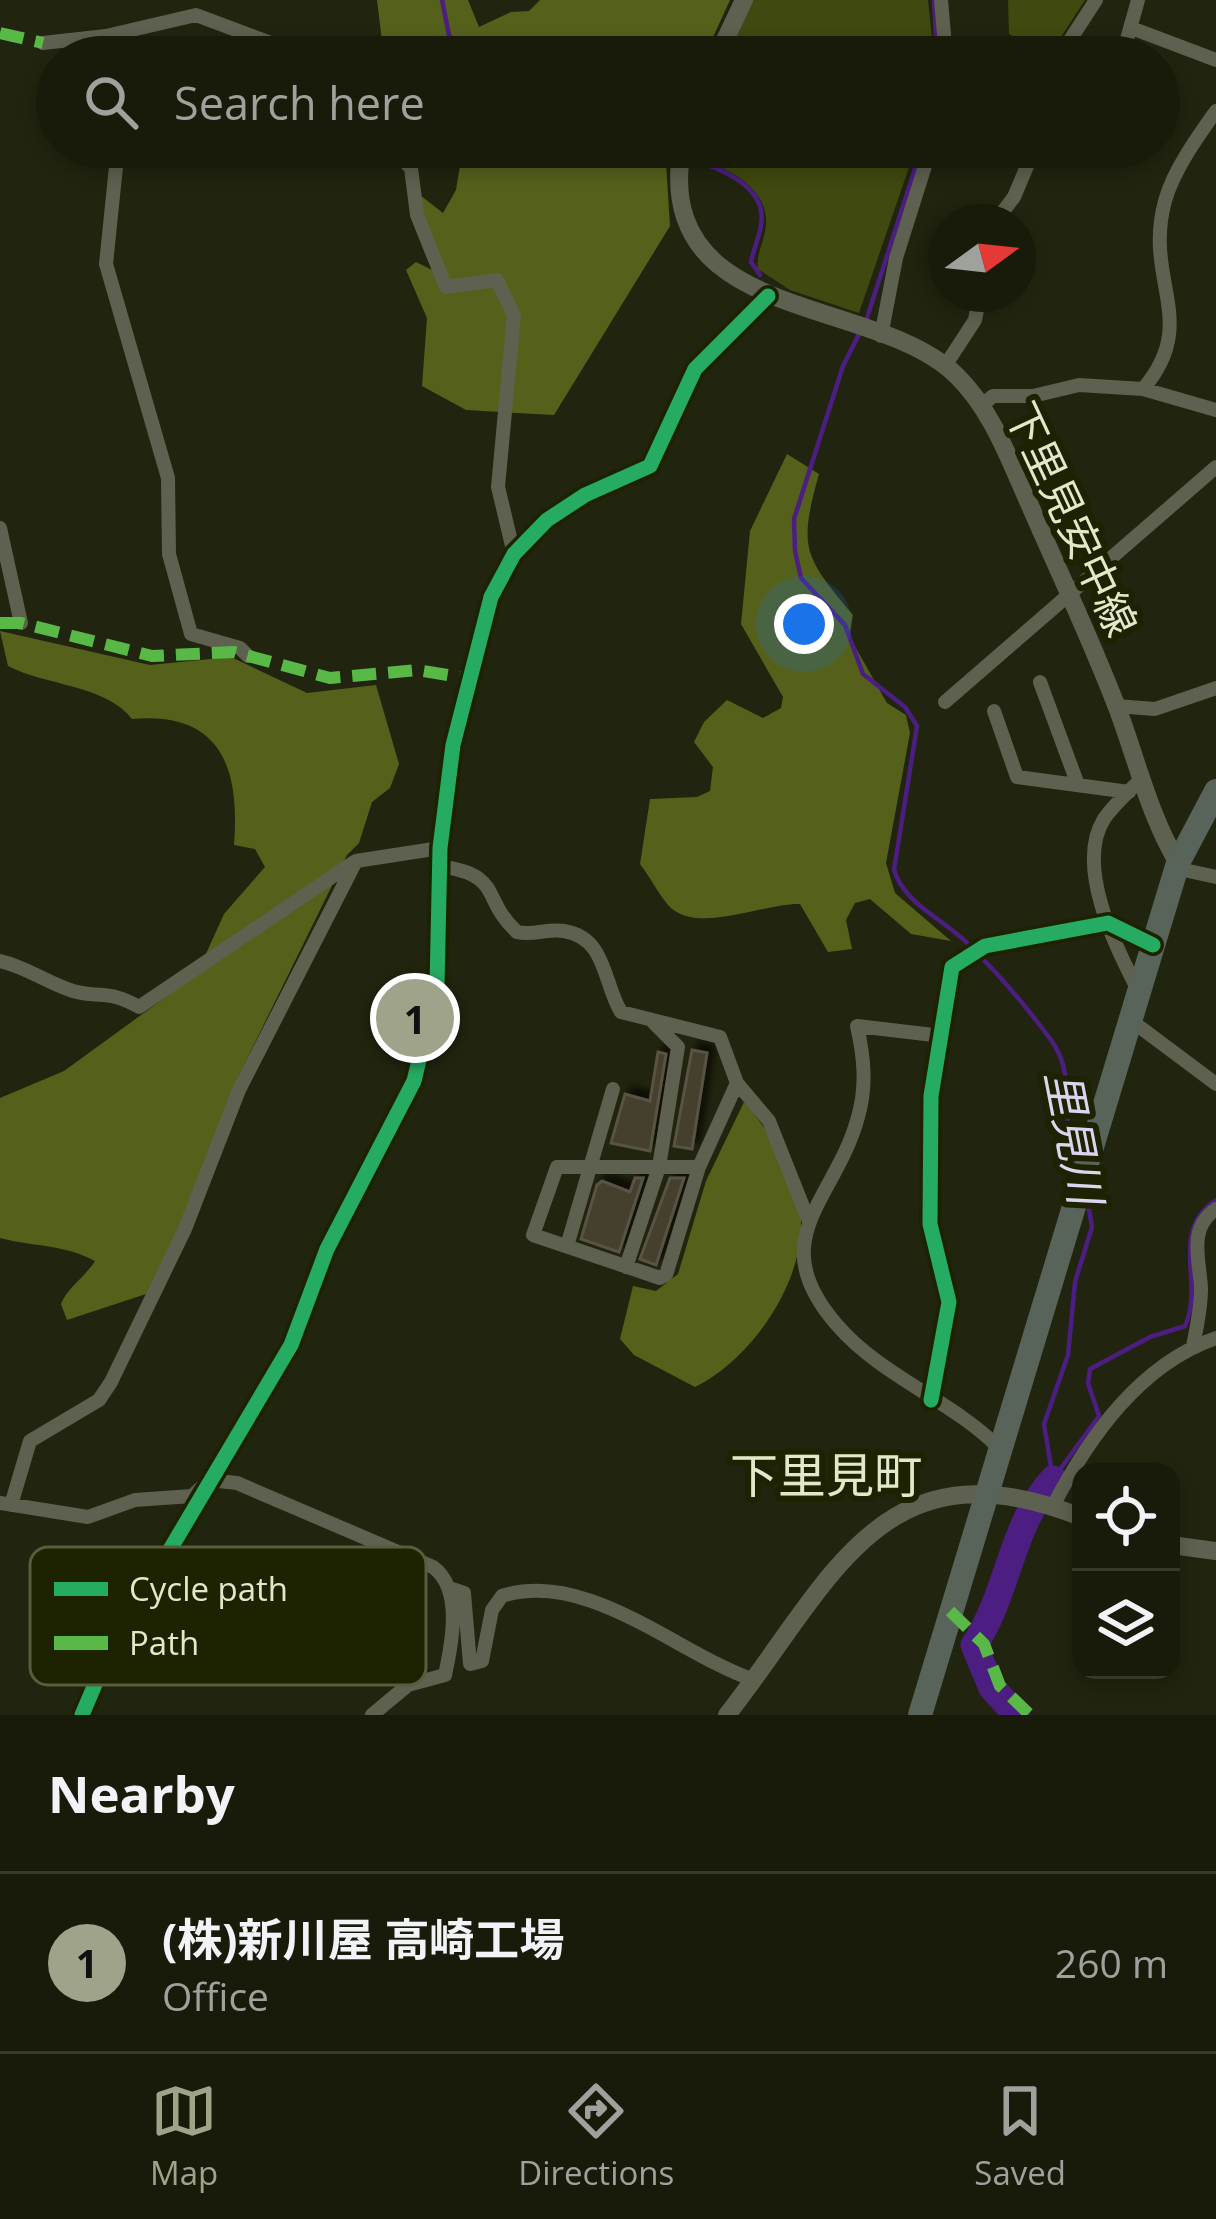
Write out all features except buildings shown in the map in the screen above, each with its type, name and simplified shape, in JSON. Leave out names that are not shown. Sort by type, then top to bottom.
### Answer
[{"type":"highway","points":[[920,1715],[1178,862],[1216,790]]},
{"type":"main road","points":[[728,36],[744,0]]},
{"type":"main road","name":"下里見安中線","points":[[680,168],[679,186],[694,230],[722,268],[768,296],[878,335],[945,366],[981,406],[1116,706],[1136,785],[1178,862]]},
{"type":"main road","points":[[727,1715],[862,1539],[904,1510],[986,1490],[1072,1514]]},
{"type":"main road","points":[[1180,1546],[1216,1551]]},
{"type":"street","points":[[941,0],[944,36]]},
{"type":"street","points":[[1073,36],[1096,0]]},
{"type":"street","points":[[1131,36],[1138,0]]},
{"type":"street","points":[[106,36],[179,15],[196,15],[252,36]]},
{"type":"street","points":[[1134,29],[1153,36]]},
{"type":"street","points":[[1180,46],[1216,60]]},
{"type":"street","points":[[1143,388],[1168,356],[1173,332],[1158,271],[1165,200],[1216,111]]},
{"type":"street","points":[[115,168],[106,264],[168,478],[173,578],[191,634],[240,648],[248,656]]},
{"type":"street","points":[[411,168],[416,215],[446,287],[497,280],[514,315],[498,487],[514,554]]},
{"type":"street","points":[[878,335],[924,168]]},
{"type":"street","points":[[1009,204],[1026,168]]},
{"type":"street","points":[[170,1547],[291,1345],[327,1250],[414,1082],[436,985],[440,848],[466,678],[491,597],[514,554],[564,506],[650,466],[695,369],[768,296]]},
{"type":"street","points":[[945,366],[977,312]]},
{"type":"street","points":[[981,406],[993,396],[1033,396],[1079,386],[1143,388],[1216,410]]},
{"type":"street","points":[[945,702],[1216,466]]},
{"type":"street","points":[[0,528],[21,622]]},
{"type":"street","points":[[1040,682],[1078,785]]},
{"type":"street","points":[[1116,706],[1168,707],[1216,688]]},
{"type":"street","points":[[994,711],[1017,777],[1078,785],[1136,785]]},
{"type":"street","points":[[1136,785],[1103,821],[1094,850],[1108,922],[1138,991]]},
{"type":"street","points":[[0,961],[29,968],[74,992],[113,992],[139,1007],[356,861],[440,848]]},
{"type":"street","points":[[209,1480],[192,1496],[135,1500],[94,1517],[6,1504],[30,1441],[99,1400],[112,1382],[185,1229],[239,1090],[356,861]]},
{"type":"street","points":[[1178,862],[1184,870],[1216,877]]},
{"type":"street","points":[[439,866],[473,870],[490,885],[517,932],[554,930],[583,937],[603,962],[616,1007],[654,1023],[720,1037],[737,1083],[769,1121],[808,1219]]},
{"type":"street","points":[[931,1400],[949,1302],[930,1224],[931,1096],[948,976],[962,959],[986,946],[1108,922],[1153,945]]},
{"type":"street","points":[[1129,1019],[1216,1084]]},
{"type":"street","points":[[626,1267],[659,1167],[678,1047],[654,1023]]},
{"type":"street","points":[[942,1036],[857,1026],[864,1075],[858,1118],[808,1219],[802,1259],[836,1325],[931,1400],[974,1423],[998,1447]]},
{"type":"street","points":[[699,1167],[557,1167],[533,1235],[626,1267],[666,1275],[699,1167],[737,1083]]},
{"type":"street","points":[[567,1246],[613,1089]]},
{"type":"street","points":[[1192,1346],[1201,1294],[1197,1239],[1202,1223],[1216,1209]]},
{"type":"street","points":[[1044,1504],[1116,1410],[1192,1346],[1216,1338]]},
{"type":"street","points":[[209,1480],[252,1488],[377,1547]]},
{"type":"street","points":[[426,1565],[448,1588],[453,1612],[445,1675],[426,1680]]},
{"type":"street","points":[[448,1588],[464,1593],[468,1605],[470,1664],[482,1661],[492,1610],[502,1596],[544,1586],[691,1646],[709,1664],[754,1680]]},
{"type":"street","points":[[82,1715],[95,1685]]},
{"type":"street","points":[[372,1715],[408,1685]]},
{"type":"green space","points":[[377,0],[468,0],[479,27],[511,12],[529,11],[540,0],[730,0],[714,36],[381,36]]},
{"type":"green space","points":[[749,0],[928,0],[932,36],[732,36]]},
{"type":"green space","points":[[1008,0],[1085,0],[1062,36],[1009,34]]},
{"type":"green space","points":[[460,168],[666,168],[670,226],[554,415],[466,410],[422,386],[427,318],[406,270],[416,262],[438,273],[416,192],[443,213],[456,190]]},
{"type":"green space","points":[[722,168],[909,168],[859,313],[790,290],[758,269],[766,217],[755,192]]},
{"type":"green space","points":[[787,454],[819,474],[808,536],[815,564],[853,615],[849,636],[887,703],[906,715],[910,733],[886,863],[895,893],[951,941],[911,934],[870,899],[855,903],[846,920],[852,949],[828,952],[800,904],[695,918],[668,905],[640,864],[650,799],[697,797],[710,791],[713,767],[694,742],[704,722],[727,700],[763,718],[781,708],[783,697],[741,624],[750,531]]},
{"type":"green space","points":[[0,631],[150,665],[231,657],[307,693],[376,685],[399,764],[390,788],[372,802],[359,843],[347,855],[238,1077],[193,1202],[146,1294],[67,1320],[61,1304],[95,1261],[0,1238],[0,1098],[64,1071],[170,994],[205,956],[224,914],[265,867],[255,849],[234,845],[228,770],[205,735],[162,719],[132,719],[107,699],[8,666]]},
{"type":"green space","points":[[744,1102],[788,1173],[799,1205],[800,1243],[784,1293],[754,1339],[716,1375],[695,1387],[634,1355],[620,1339],[633,1286],[656,1291],[678,1274],[706,1181]]},
{"type":"waterway","points":[[442,0],[450,36]]},
{"type":"waterway","name":"里見川","points":[[934,0],[936,36]]},
{"type":"waterway","points":[[715,168],[739,180],[757,199],[761,225],[751,262],[760,275]]},
{"type":"waterway","name":"里見川","points":[[865,324],[915,168]]},
{"type":"waterway","name":"里見川","points":[[859,334],[843,366],[794,519],[801,578],[845,625],[863,674],[905,707],[917,726],[894,870],[906,892],[976,952],[1051,1040],[1064,1070],[1075,1165]]},
{"type":"waterway","name":"里見川","points":[[1053,1479],[1044,1424],[1068,1355],[1075,1282],[1092,1227],[1087,1198]]},
{"type":"waterway","points":[[1053,1479],[1099,1416],[1088,1383],[1090,1369],[1150,1337],[1185,1326],[1192,1292],[1190,1242],[1202,1213],[1216,1200]]},
{"type":"waterway","name":"里見川","points":[[1017,1715],[992,1688],[974,1645],[995,1604],[1027,1517],[1053,1479]]},
{"type":"marked path","points":[[0,33],[36,41]]},
{"type":"marked path","points":[[0,623],[21,623],[152,656],[234,652],[330,678],[417,670],[466,678]]},
{"type":"marked path","points":[[950,1611],[984,1644],[1000,1686],[1030,1715]]},
{"type":"cycle path","points":[[171,1547],[291,1345],[327,1249],[414,1081],[437,985],[440,848],[453,745],[491,597],[514,554],[547,520],[585,495],[650,466],[695,369],[768,296]]},
{"type":"cycle path","points":[[931,1400],[949,1302],[930,1224],[931,1096],[952,967],[985,946],[1108,923],[1153,945]]},
{"type":"cycle path","points":[[82,1715],[95,1685]]},
{"type":"place","name":"(株)新川屋 高崎工場","points":[[415,1018]]},
{"type":"district","name":"下里見町","points":[[826,1476]]}]
